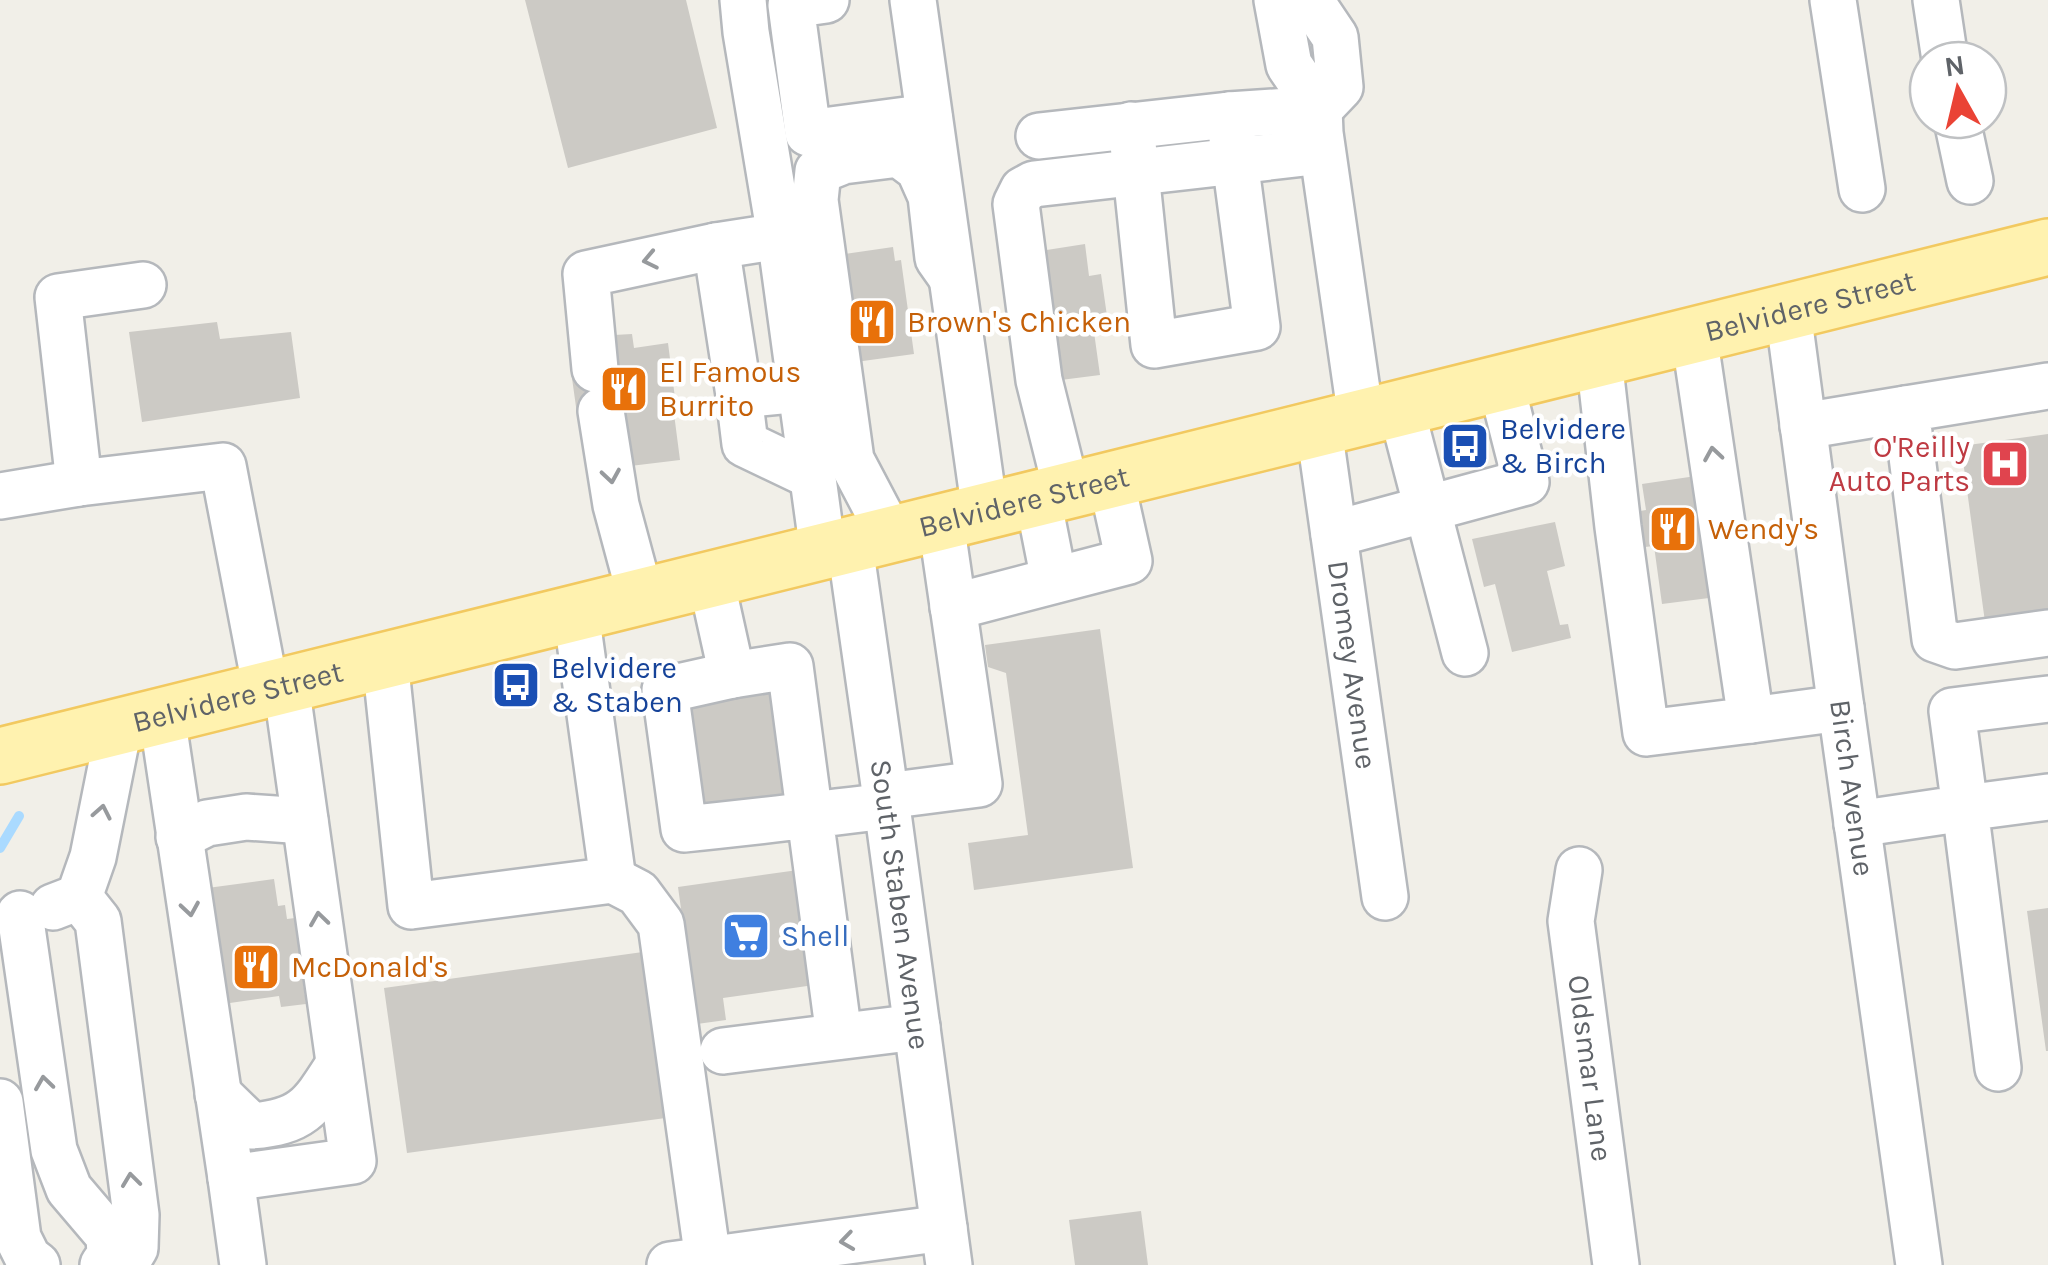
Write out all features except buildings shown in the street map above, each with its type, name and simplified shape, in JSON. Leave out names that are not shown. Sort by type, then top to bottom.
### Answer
[{"type":"main road","name":"Belvidere Street","points":[[0,756],[2048,247]]},
{"type":"street","name":"South Staben Avenue","points":[[742,0],[780,236],[812,476],[898,534],[887,801],[946,1247]]},
{"type":"street","points":[[826,0],[791,5],[808,134],[929,117]]},
{"type":"street","points":[[898,534],[950,275],[913,0]]},
{"type":"street","points":[[1277,0],[1289,65],[1321,130],[1360,418],[1428,508],[1466,653]]},
{"type":"street","points":[[1833,0],[1862,189]]},
{"type":"street","points":[[1936,0],[1942,40]]},
{"type":"street","points":[[953,607],[1130,562],[1072,490],[1039,380],[1016,204],[1023,190],[1034,184],[1235,161],[1321,130],[1340,87],[1326,12]]},
{"type":"street","points":[[1039,136],[1229,114],[1321,130]]},
{"type":"street","points":[[1131,125],[1154,345],[1257,326],[1229,114]]},
{"type":"street","points":[[1962,140],[1970,182]]},
{"type":"street","points":[[839,1036],[810,815],[790,666],[666,690],[684,830],[810,815],[979,784],[953,607],[898,534],[851,460],[815,200],[818,171],[843,160],[899,154],[919,169],[931,196],[938,258],[950,275]]},
{"type":"street","points":[[641,598],[616,505],[598,390],[586,274],[780,236]]},
{"type":"street","points":[[716,246],[744,444],[812,476]]},
{"type":"street","points":[[79,483],[58,297],[143,285]]},
{"type":"street","name":"Birch Avenue","points":[[1788,312],[1920,1265]]},
{"type":"street","points":[[1694,335],[1751,720]]},
{"type":"street","points":[[1599,359],[1646,733],[1840,708]]},
{"type":"street","points":[[1334,534],[1526,482],[1500,384]]},
{"type":"street","points":[[1803,426],[2048,386]]},
{"type":"street","points":[[739,395],[800,389]]},
{"type":"street","points":[[1906,409],[1935,638],[1955,646],[2048,633]]},
{"type":"street","name":"Dromey Avenue","points":[[1360,418],[1334,534],[1385,898]]},
{"type":"street","points":[[0,496],[223,466],[305,821],[334,1071],[353,1162],[230,1178]]},
{"type":"street","points":[[1054,580],[1072,490]]},
{"type":"street","points":[[1618,527],[1638,540],[1668,691],[1684,707],[1712,702],[1727,688],[1707,522],[1720,506]]},
{"type":"street","points":[[711,580],[732,675]]},
{"type":"street","points":[[576,613],[613,880]]},
{"type":"street","points":[[386,660],[411,906],[613,880],[638,893],[660,924],[689,1262],[946,1247]]},
{"type":"street","points":[[1998,1068],[1952,712],[2048,699]]},
{"type":"street","points":[[140,721],[179,837],[243,1265]]},
{"type":"street","points":[[103,1265],[110,1256],[109,1236],[69,1189],[54,1150],[10,916],[49,909],[79,897],[140,721]]},
{"type":"street","points":[[1857,824],[2048,797]]},
{"type":"street","points":[[179,837],[207,823],[246,817],[305,821]]},
{"type":"street","name":"Oldsmar Lane","points":[[1579,870],[1571,920],[1616,1265]]},
{"type":"street","points":[[79,897],[98,920],[136,1215],[134,1248],[127,1261],[113,1265]]},
{"type":"street","points":[[723,1052],[917,1027]]},
{"type":"street","points":[[218,1094],[251,1126],[272,1125],[303,1114],[334,1071]]},
{"type":"street","points":[[0,1102],[18,1238],[28,1258],[37,1265]]},
{"type":"waterway","points":[[0,848],[19,816]]},
{"type":"place","name":"Brown's Chicken","points":[[872,322]]},
{"type":"place","name":"El Famous Burrito","points":[[624,389]]},
{"type":"place","name":"Belvidere & Birch","points":[[1465,446]]},
{"type":"place","name":"O'Reilly Auto Parts","points":[[2005,464]]},
{"type":"place","name":"Wendy's","points":[[1673,529]]},
{"type":"place","name":"Belvidere & Staben","points":[[516,685]]},
{"type":"place","name":"Shell","points":[[746,936]]},
{"type":"place","name":"McDonald's","points":[[256,967]]}]
